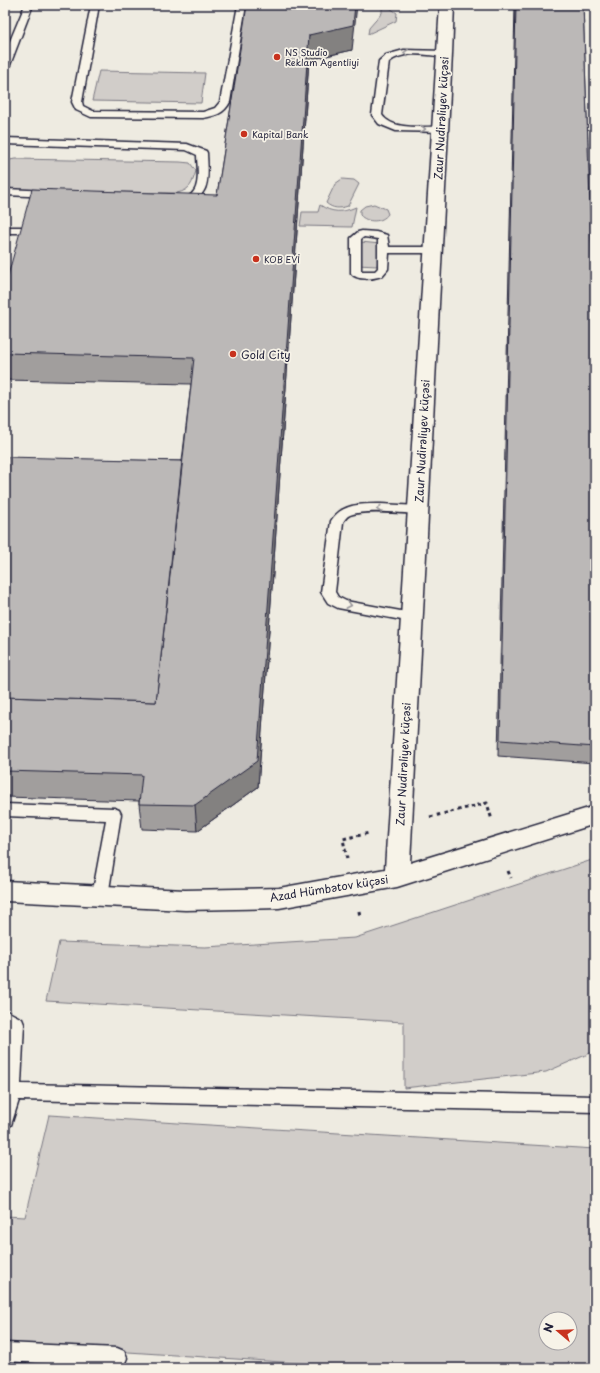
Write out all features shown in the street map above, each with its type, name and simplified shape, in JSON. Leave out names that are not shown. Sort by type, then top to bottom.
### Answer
[{"type":"street","name":"Zaur Nudirəliyev küçəsi","points":[[397,877],[447,5]]},
{"type":"street","name":"Azad Hümbətov küçəsi","points":[[5,891],[185,900],[279,898],[397,877],[595,815]]},
{"type":"lane","points":[[5,65],[29,5]]},
{"type":"lane","points":[[95,5],[78,102],[79,108],[91,114],[203,115],[215,113],[222,108],[225,102],[242,5]]},
{"type":"lane","points":[[441,130],[396,128],[382,122],[377,115],[384,61],[388,56],[398,53],[445,54]]},
{"type":"lane","points":[[5,141],[187,147],[198,150],[202,153],[201,190],[197,196],[189,200],[173,199]]},
{"type":"lane","points":[[5,192],[61,195]]},
{"type":"lane","points":[[5,230],[23,230]]},
{"type":"lane","points":[[384,250],[434,250]]},
{"type":"lane","points":[[412,617],[343,605],[332,600],[328,592],[337,521],[340,516],[347,511],[380,508],[418,510]]},
{"type":"lane","points":[[5,810],[114,814],[100,896]]},
{"type":"lane","points":[[5,1017],[16,1024],[12,1092],[5,1120]]},
{"type":"lane","points":[[12,1092],[595,1104]]},
{"type":"lane","points":[[5,1352],[117,1358]]},
{"type":"shaded area","points":[[387,6],[397,13],[396,21],[368,34],[369,28],[382,13],[382,8]]},
{"type":"shaded area","points":[[99,71],[205,73],[201,103],[92,101]]},
{"type":"shaded area","points":[[15,159],[180,162],[190,163],[196,171],[188,188],[177,193],[5,190],[5,161]]},
{"type":"shaded area","points":[[342,179],[354,180],[359,184],[348,206],[339,208],[326,203],[335,184]]},
{"type":"shaded area","points":[[374,204],[386,209],[388,214],[382,219],[374,221],[363,218],[360,215],[360,210],[365,206]]},
{"type":"shaded area","points":[[320,205],[333,211],[342,211],[356,207],[352,227],[300,226],[302,212],[318,212]]},
{"type":"shaded area","points":[[361,242],[380,244],[377,266],[357,265]]},
{"type":"shaded area","points":[[595,859],[595,1051],[546,1072],[404,1088],[404,1022],[46,1001],[59,942],[205,947],[355,938]]},
{"type":"shaded area","points":[[49,1115],[595,1149],[595,1368],[374,1368],[5,1344],[5,1216],[25,1217]]},
{"type":"building","points":[[247,5],[355,5],[353,25],[309,35],[257,761],[195,805],[139,804],[142,775],[5,771],[5,697],[156,702],[194,358],[5,353],[5,286],[32,189],[217,195]]},
{"type":"building","points":[[516,5],[583,5],[595,341],[595,747],[500,740]]},
{"type":"building","points":[[5,457],[182,461],[156,702],[5,697]]},
{"type":"place","name":"NS Studio Reklam Agentliyi","points":[[277,57]]},
{"type":"place","name":"Kapital Bank","points":[[244,134]]},
{"type":"place","name":"KOB EVİ","points":[[256,259]]},
{"type":"place","name":"Gold City","points":[[233,354]]}]
